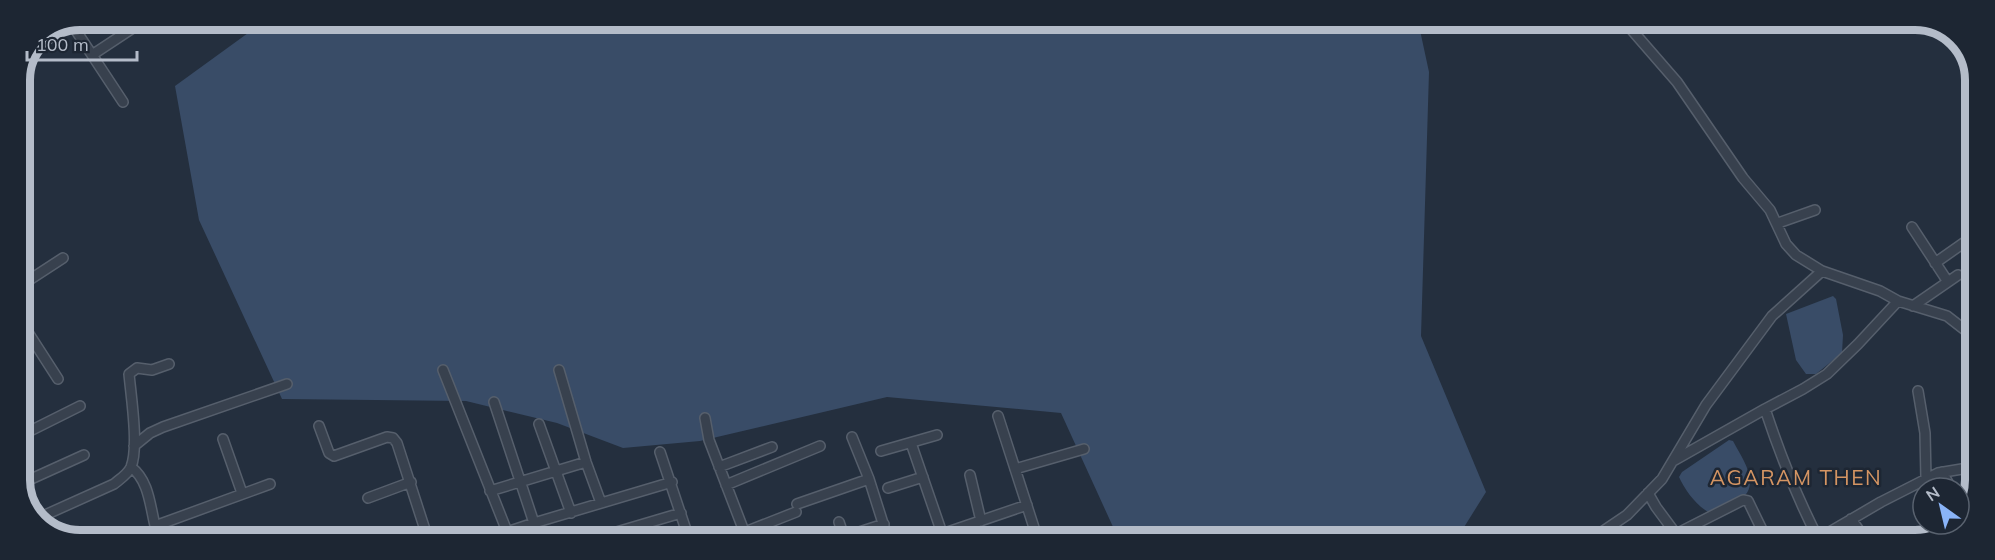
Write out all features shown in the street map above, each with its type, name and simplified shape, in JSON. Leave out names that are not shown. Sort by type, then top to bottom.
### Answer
[{"type":"street","points":[[77,30],[123,102]]},
{"type":"street","points":[[92,55],[130,30]]},
{"type":"street","points":[[1632,30],[1677,82],[1743,178],[1770,210],[1791,250],[1822,271],[1880,291],[1898,301],[1947,316],[1965,329]]},
{"type":"street","points":[[1778,223],[1815,210]]},
{"type":"street","points":[[1912,227],[1948,282]]},
{"type":"street","points":[[1935,262],[1965,242]]},
{"type":"street","points":[[30,279],[63,258]]},
{"type":"street","points":[[1605,530],[1627,515],[1662,479],[1706,405],[1772,315],[1822,271]]},
{"type":"street","points":[[1913,306],[1958,275]]},
{"type":"street","points":[[1671,463],[1827,374],[1898,301]]},
{"type":"street","points":[[30,336],[58,380]]},
{"type":"street","points":[[44,515],[114,484],[131,467],[134,446],[129,374],[137,368],[152,370],[169,364]]},
{"type":"street","points":[[442,370],[506,530]]},
{"type":"street","points":[[559,370],[586,462],[601,503]]},
{"type":"street","points":[[134,446],[162,427],[287,384]]},
{"type":"street","points":[[1918,391],[1924,433],[1926,476]]},
{"type":"street","points":[[494,402],[534,524]]},
{"type":"street","points":[[30,431],[80,406]]},
{"type":"street","points":[[1765,409],[1780,455],[1813,530]]},
{"type":"street","points":[[998,416],[1035,530]]},
{"type":"street","points":[[705,418],[709,440],[744,530]]},
{"type":"street","points":[[539,424],[571,513]]},
{"type":"street","points":[[319,426],[329,453],[334,456],[387,437],[393,438],[397,443],[411,482],[425,530]]},
{"type":"street","points":[[881,451],[937,435]]},
{"type":"street","points":[[852,437],[886,530]]},
{"type":"street","points":[[223,439],[242,493]]},
{"type":"street","points":[[910,443],[941,530]]},
{"type":"street","points":[[726,484],[820,446]]},
{"type":"street","points":[[719,467],[772,447]]},
{"type":"street","points":[[1015,469],[1084,449]]},
{"type":"street","points":[[660,452],[672,482],[686,530]]},
{"type":"street","points":[[30,479],[84,455]]},
{"type":"street","points":[[490,491],[586,462]]},
{"type":"street","points":[[131,467],[144,481],[156,530]]},
{"type":"street","points":[[1933,476],[1965,468]]},
{"type":"street","points":[[1942,472],[1944,476]]},
{"type":"street","points":[[970,475],[981,521]]},
{"type":"street","points":[[888,488],[922,477]]},
{"type":"street","points":[[757,530],[796,508],[869,479]]},
{"type":"street","points":[[368,498],[411,482]]},
{"type":"street","points":[[522,530],[534,524],[672,482]]},
{"type":"street","points":[[163,530],[242,493],[270,484]]},
{"type":"street","points":[[1834,530],[1911,487]]},
{"type":"street","points":[[1648,493],[1673,530]]},
{"type":"street","points":[[1684,530],[1743,500],[1749,501],[1762,530]]},
{"type":"street","points":[[960,530],[1027,505]]},
{"type":"street","points":[[623,530],[681,513]]},
{"type":"street","points":[[1851,519],[1859,530]]},
{"type":"street","points":[[839,522],[842,530]]},
{"type":"street","points":[[867,530],[884,524]]},
{"type":"water","points":[[252,30],[1420,30],[1429,72],[1421,336],[1486,492],[1462,530],[1114,530],[1061,413],[887,397],[700,441],[623,448],[557,423],[466,401],[282,399],[199,220],[175,86]]},
{"type":"water","points":[[1833,296],[1836,299],[1843,335],[1842,353],[1816,374],[1806,374],[1796,360],[1786,314]]},
{"type":"water","points":[[1729,440],[1733,441],[1746,464],[1750,480],[1749,488],[1738,501],[1708,512],[1691,496],[1679,477],[1682,472]]},
{"type":"district","name":"AGARAM THEN","points":[[1796,478]]}]
